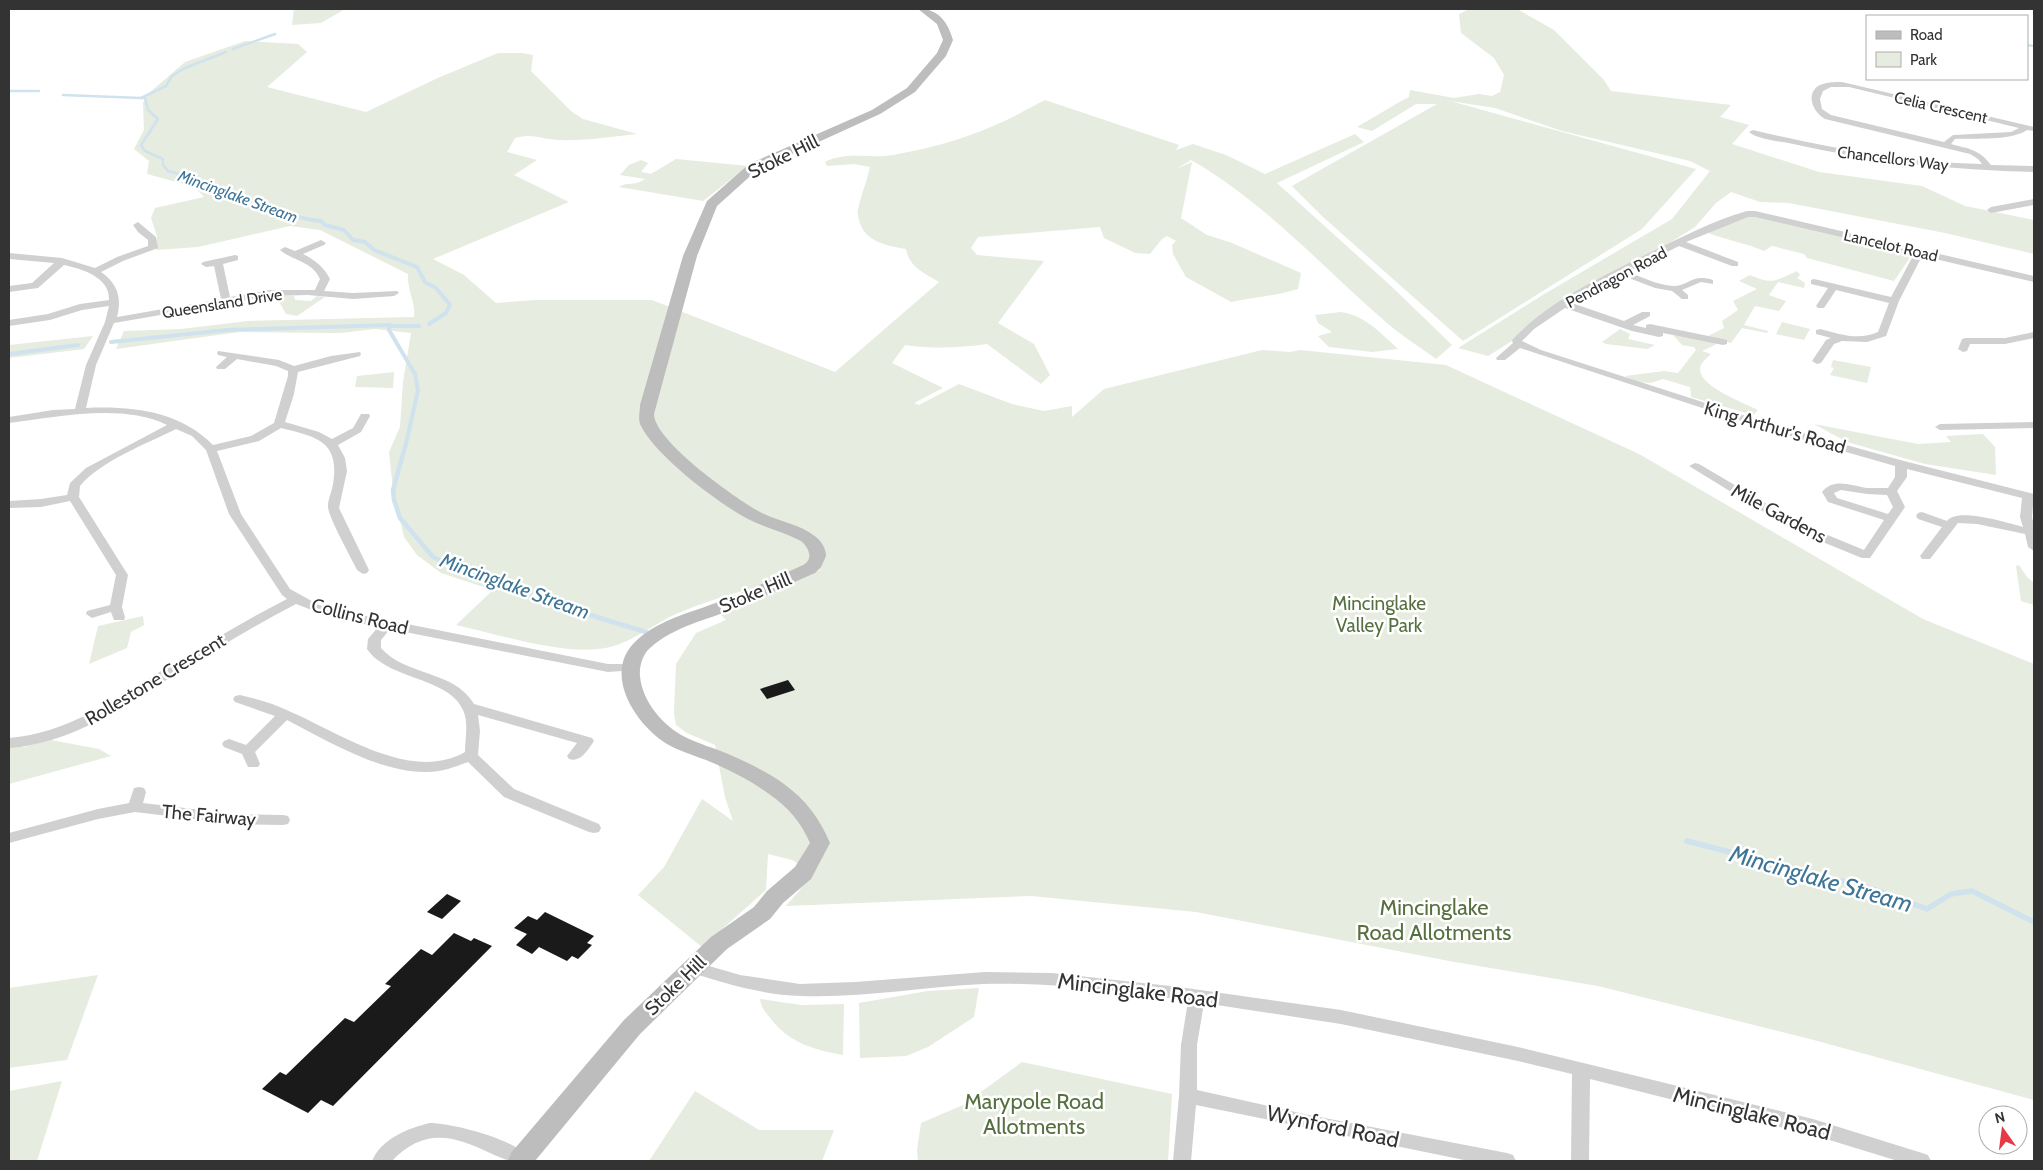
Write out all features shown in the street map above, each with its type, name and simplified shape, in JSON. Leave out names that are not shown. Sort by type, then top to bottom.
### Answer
[{"type":"street","name":"Stoke Hill","points":[[520,1161],[632,1027],[718,943],[762,913],[775,897],[803,873],[820,843],[816,829],[795,802],[741,767],[674,739],[639,704],[631,688],[631,666],[637,651],[656,635],[809,570],[815,566],[818,558],[818,552],[812,541],[752,515],[691,471],[656,437],[646,422],[648,405],[690,256],[711,204],[753,167],[876,112],[911,90],[942,54],[948,40],[945,28],[941,22],[923,9]]},
{"type":"street","name":"Celia Crescent","points":[[1988,167],[1977,153],[1946,145],[1879,133],[1822,114],[1816,107],[1817,92],[1829,85],[1848,85],[2030,128]]},
{"type":"street","points":[[1946,145],[1953,137],[2011,134],[2030,128]]},
{"type":"street","name":"Chancellors Way","points":[[1753,132],[1828,150],[1877,158],[1932,164],[2034,169]]},
{"type":"street","points":[[1991,210],[2034,202]]},
{"type":"street","points":[[2008,207],[2018,212]]},
{"type":"street","name":"Pendragon Road","points":[[1501,358],[1519,344],[1517,341],[1519,337],[1564,304],[1620,272],[1679,243],[1747,214]]},
{"type":"street","name":"Lancelot Road","points":[[1747,214],[1755,214],[2034,279]]},
{"type":"street","points":[[96,270],[120,259],[153,248],[153,239],[141,230],[138,225]]},
{"type":"street","points":[[1679,243],[1735,264]]},
{"type":"street","points":[[295,254],[321,244]]},
{"type":"street","points":[[285,250],[321,270],[325,279],[318,293]]},
{"type":"street","points":[[1820,332],[1841,338],[1859,340],[1872,339],[1882,334],[1894,301],[1919,253]]},
{"type":"street","points":[[9,256],[62,261],[96,270],[113,288],[115,302],[110,321],[92,361],[87,395],[80,410]]},
{"type":"street","points":[[206,264],[235,258]]},
{"type":"street","points":[[9,289],[35,286],[62,261]]},
{"type":"street","points":[[218,263],[226,300]]},
{"type":"street","points":[[1620,272],[1658,286],[1675,289],[1685,296]]},
{"type":"street","points":[[1675,289],[1701,279],[1710,282]]},
{"type":"street","points":[[1814,282],[1894,301]]},
{"type":"street","points":[[1820,306],[1833,288]]},
{"type":"street","name":"Queensland Drive","points":[[110,321],[159,314],[270,293],[318,293],[353,296],[394,293]]},
{"type":"street","points":[[9,323],[50,317],[80,307],[115,302]]},
{"type":"street","points":[[1564,304],[1627,326],[1659,334]]},
{"type":"street","points":[[1627,326],[1646,314]]},
{"type":"street","points":[[1627,326],[1647,326],[1724,342]]},
{"type":"street","points":[[1962,349],[1969,340],[2005,341],[2034,335]]},
{"type":"street","points":[[1817,361],[1830,342],[1841,338]]},
{"type":"street","name":"King Arthur's Road","points":[[1519,344],[1537,352],[1657,392],[1901,464],[2031,496]]},
{"type":"street","points":[[222,353],[279,363],[293,370],[350,357]]},
{"type":"street","points":[[221,367],[235,355]]},
{"type":"street","points":[[211,449],[253,438],[279,424],[292,385],[293,370]]},
{"type":"street","name":"Collins Road","points":[[9,420],[53,412],[80,410],[134,411],[160,417],[196,434],[211,449],[235,514],[286,592],[296,599],[335,614],[608,668],[631,666]]},
{"type":"street","points":[[333,443],[357,430],[365,416]]},
{"type":"street","points":[[92,614],[118,612],[122,575],[73,497],[74,485],[103,461],[177,424]]},
{"type":"street","points":[[279,424],[306,430],[333,443],[341,458],[341,483],[333,508],[363,570]]},
{"type":"street","points":[[1940,427],[2034,425]]},
{"type":"street","points":[[1890,518],[1899,507],[1891,491],[1901,477],[1901,464]]},
{"type":"street","name":"Mile Gardens","points":[[1695,466],[1797,527],[1866,555],[1890,518],[1832,500],[1828,492],[1833,487],[1845,486],[1866,491],[1891,491]]},
{"type":"street","points":[[2031,496],[2026,517],[2034,548]]},
{"type":"street","points":[[9,505],[41,503],[73,497]]},
{"type":"street","points":[[1922,516],[1948,525]]},
{"type":"street","points":[[1926,556],[1954,519],[1977,520],[2030,532]]},
{"type":"street","name":"Rollestone Crescent","points":[[9,743],[32,740],[66,730],[93,719],[250,623],[296,599]]},
{"type":"street","points":[[387,624],[375,639],[374,649],[384,659],[435,681],[460,697],[470,708],[472,717],[472,752],[470,756]]},
{"type":"street","points":[[240,699],[285,714],[349,745],[410,767],[437,766],[470,756]]},
{"type":"street","points":[[470,708],[587,741],[574,756]]},
{"type":"street","points":[[229,744],[250,757],[285,714]]},
{"type":"street","points":[[470,756],[509,793],[594,828]]},
{"type":"street","name":"The Fairway","points":[[9,838],[98,814],[137,799],[235,819],[283,820]]},
{"type":"street","name":"Mincinglake Road","points":[[692,967],[740,981],[800,990],[855,988],[984,978],[1078,981],[1341,1017],[1518,1054],[1812,1127],[1922,1161]]},
{"type":"street","points":[[1182,1161],[1188,1096],[1189,1045],[1197,996]]},
{"type":"street","points":[[1580,1070],[1580,1161]]},
{"type":"street","name":"Wynford Road","points":[[1188,1096],[1507,1161]]},
{"type":"street","points":[[381,1161],[403,1140],[418,1132],[432,1130],[445,1130],[494,1145],[520,1161]]},
{"type":"green space","points":[[294,9],[345,9],[321,23],[292,25]]},
{"type":"green space","points":[[1469,9],[1517,9],[1554,30],[1604,80],[1611,91],[1731,105],[1720,117],[1749,125],[1732,144],[1819,172],[1922,186],[1965,206],[2034,220],[2034,254],[1945,233],[1789,203],[1760,202],[1731,192],[1716,203],[1695,227],[1488,356],[1458,348],[1546,293],[1672,219],[1710,171],[1690,161],[1562,131],[1495,108],[1450,101],[1696,169],[1642,229],[1463,341],[1323,217],[1292,186],[1437,104],[1416,104],[1372,131],[1357,127],[1409,97],[1410,90],[1454,98],[1479,94],[1492,96],[1500,92],[1504,75],[1494,58],[1461,33],[1459,14]]},
{"type":"green space","name":"Mincinglake Valley Park","points":[[245,41],[298,44],[307,52],[267,87],[366,112],[440,77],[498,53],[533,55],[531,71],[571,111],[583,119],[637,134],[578,140],[558,140],[532,136],[515,138],[507,152],[537,160],[514,175],[569,202],[433,259],[464,275],[496,303],[536,300],[652,300],[835,372],[939,282],[914,265],[906,249],[878,242],[871,238],[862,227],[858,217],[858,210],[870,167],[854,164],[827,166],[825,162],[850,156],[893,155],[944,144],[1000,123],[1045,100],[1179,145],[1176,150],[1193,144],[1226,155],[1265,174],[1355,134],[1364,142],[1277,183],[1391,286],[1452,345],[1436,359],[1387,323],[1244,195],[1191,160],[1176,169],[1192,162],[1181,218],[1207,235],[1232,243],[1301,273],[1298,289],[1231,302],[1186,277],[1173,254],[1172,245],[1176,241],[1167,236],[1162,239],[1150,254],[1135,253],[1104,238],[1100,227],[978,237],[971,248],[977,255],[1044,261],[998,323],[1034,344],[1050,375],[1041,384],[987,344],[946,348],[905,345],[892,363],[943,388],[914,403],[919,405],[959,384],[1012,404],[1044,411],[1072,406],[1072,417],[1104,389],[1262,350],[1290,352],[1300,350],[1446,365],[1639,454],[1923,619],[2034,664],[2034,1100],[1810,1039],[1598,986],[1449,961],[1196,912],[1031,896],[786,906],[814,873],[792,860],[768,854],[766,890],[702,947],[638,895],[664,867],[702,799],[733,821],[725,797],[715,745],[687,733],[676,725],[674,713],[676,664],[696,633],[726,620],[721,615],[822,569],[694,607],[666,619],[628,640],[597,649],[545,646],[456,625],[493,590],[441,573],[417,555],[404,537],[393,490],[389,452],[400,427],[403,382],[411,333],[375,329],[341,333],[239,332],[116,349],[124,331],[181,329],[248,321],[414,317],[414,306],[408,274],[320,230],[290,226],[198,247],[156,250],[157,236],[151,218],[155,208],[204,197],[195,187],[147,174],[149,161],[134,149],[144,130],[143,103],[149,93],[185,62]]},
{"type":"green space","points":[[676,159],[748,166],[703,201],[619,187],[645,179],[620,175],[629,165],[641,160],[648,163],[641,172],[651,174]]},
{"type":"green space","points":[[1748,215],[1914,252],[1894,281],[1807,258],[1804,254],[1772,246],[1764,251],[1708,233]]},
{"type":"green space","points":[[1797,271],[1800,275],[1797,278],[1805,283],[1804,288],[1778,282],[1769,295],[1786,301],[1779,311],[1755,306],[1744,325],[1768,331],[1767,333],[1742,328],[1731,343],[1706,337],[1724,328],[1722,321],[1738,310],[1733,301],[1757,289],[1739,281],[1750,275],[1769,281]]},
{"type":"green space","points":[[276,296],[294,296],[295,300],[311,301],[317,296],[325,297],[297,316],[286,314]]},
{"type":"green space","points":[[1341,312],[1365,321],[1398,349],[1372,352],[1329,347],[1318,336],[1332,332],[1318,323],[1315,315]]},
{"type":"green space","points":[[1782,322],[1810,329],[1804,340],[1776,334]]},
{"type":"green space","points":[[1620,329],[1630,334],[1628,339],[1655,345],[1647,349],[1602,342]]},
{"type":"green space","points":[[1673,335],[1719,343],[1702,351],[1711,354],[1701,366],[1702,376],[1724,394],[1758,410],[1753,415],[1691,397],[1690,387],[1663,379],[1651,383],[1637,382],[1625,376],[1664,371],[1678,373],[1696,350],[1694,347],[1682,345]]},
{"type":"green space","points":[[93,336],[84,349],[9,358],[9,345]]},
{"type":"green space","points":[[1833,360],[1871,367],[1867,383],[1830,375],[1834,368],[1831,367]]},
{"type":"green space","points":[[394,372],[393,388],[355,387],[357,376]]},
{"type":"green space","points":[[1814,424],[1918,444],[1951,442],[1946,436],[1983,434],[1995,447],[1996,475],[1925,464],[1847,442]]},
{"type":"green space","points":[[2019,565],[2027,577],[2034,583],[2034,605],[2021,601],[2016,566]]},
{"type":"green space","points":[[143,616],[144,625],[131,632],[127,648],[89,664],[98,626]]},
{"type":"green space","points":[[51,740],[99,749],[111,756],[9,784],[9,747],[24,747]]},
{"type":"green space","points":[[98,975],[67,1060],[9,1068],[9,988]]},
{"type":"green space","points":[[979,988],[974,1017],[928,1047],[906,1056],[860,1058],[859,1003],[928,991]]},
{"type":"green space","points":[[760,999],[801,1005],[844,1004],[843,1055],[822,1051],[794,1040],[778,1027],[761,1005]]},
{"type":"green space","name":"Marypole Road Allotments","points":[[1022,1062],[1172,1094],[1168,1161],[918,1161],[917,1150],[921,1123],[963,1105]]},
{"type":"green space","points":[[62,1081],[37,1161],[9,1161],[9,1091]]},
{"type":"green space","points":[[695,1091],[759,1130],[834,1130],[822,1161],[649,1161]]},
{"type":"building","points":[[788,680],[795,690],[767,699],[760,689]]},
{"type":"building","points":[[447,894],[461,901],[442,919],[427,912]]},
{"type":"building","points":[[545,912],[594,936],[587,943],[592,945],[578,959],[572,956],[567,961],[539,947],[532,954],[516,945],[527,934],[514,928],[528,916],[537,920]]},
{"type":"building","points":[[454,933],[471,941],[474,938],[492,946],[333,1106],[321,1100],[308,1113],[262,1089],[280,1072],[286,1075],[345,1018],[354,1022],[391,986],[385,984],[421,949],[432,955]]},
{"type":"waterway","name":"Mincinglake Stream","points":[[233,49],[275,34]]},
{"type":"waterway","points":[[2028,45],[2034,46]]},
{"type":"waterway","name":"Mincinglake Stream","points":[[141,98],[166,86],[172,76],[185,68],[226,52]]},
{"type":"waterway","points":[[9,91],[39,91]]},
{"type":"waterway","points":[[63,95],[141,98]]},
{"type":"waterway","name":"Mincinglake Stream","points":[[141,98],[145,98],[148,110],[158,119],[141,145],[145,151],[163,159],[163,165],[168,171],[202,180],[244,198]]},
{"type":"waterway","name":"Mincinglake Stream","points":[[240,197],[290,215],[321,221],[325,225],[344,230],[353,240],[365,242],[374,250],[417,267],[425,282],[436,288],[450,305],[446,313],[429,324]]},
{"type":"waterway","points":[[111,342],[227,330],[390,325]]},
{"type":"waterway","name":"Mincinglake Stream","points":[[405,448],[418,390],[415,374],[389,330],[389,326],[419,326]]},
{"type":"waterway","points":[[9,354],[78,345]]},
{"type":"waterway","name":"Mincinglake Stream","points":[[405,447],[393,490],[394,500],[400,518],[433,557],[484,580],[541,600],[652,634]]},
{"type":"waterway","name":"Mincinglake Stream","points":[[1687,841],[1876,890],[1927,909],[1951,894],[1972,891],[2034,922]]},
{"type":"park label","name":"Mincinglake Road Allotments","points":[[1434,920]]}]
